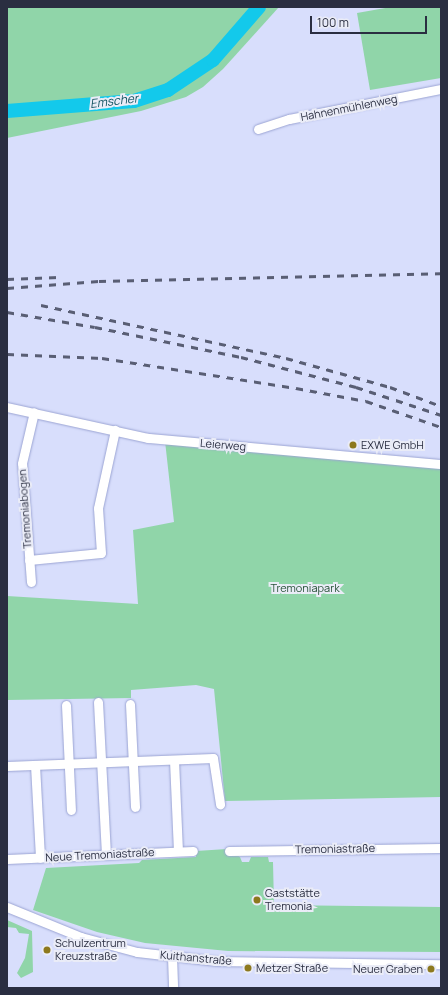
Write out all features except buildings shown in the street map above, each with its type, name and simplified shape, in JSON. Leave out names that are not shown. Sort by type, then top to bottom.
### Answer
[{"type":"street","name":"Hahnenmühlenweg","points":[[258,129],[289,119],[441,89]]},
{"type":"street","name":"Leierweg","points":[[7,407],[155,439],[441,464]]},
{"type":"street","name":"Tremoniabogen","points":[[31,582],[22,463],[34,412]]},
{"type":"street","name":"Tremoniabogen","points":[[29,560],[101,552],[98,508],[116,430]]},
{"type":"street","points":[[98,702],[106,855]]},
{"type":"street","points":[[130,704],[135,807]]},
{"type":"street","points":[[66,705],[71,810]]},
{"type":"street","points":[[7,766],[213,758],[220,804]]},
{"type":"street","points":[[174,760],[178,851]]},
{"type":"street","points":[[35,765],[40,858]]},
{"type":"street","name":"Tremoniastraße","points":[[229,851],[441,848]]},
{"type":"street","name":"Neue Tremoniastraße","points":[[7,859],[193,851]]},
{"type":"street","name":"Kuithanstraße","points":[[7,907],[81,937],[137,952],[216,961],[441,964]]},
{"type":"street","points":[[172,956],[173,988]]},
{"type":"green space","points":[[7,7],[279,7],[223,69],[203,87],[186,97],[141,111],[7,138]]},
{"type":"green space","points":[[391,7],[441,7],[441,78],[370,90],[357,13]]},
{"type":"green space","name":"Tremoniapark","points":[[165,441],[441,465],[441,797],[225,801],[214,689],[196,685],[131,690],[131,698],[7,700],[7,596],[138,604],[133,530],[174,522]]},
{"type":"green space","points":[[227,849],[240,857],[242,862],[249,862],[251,857],[268,857],[269,862],[273,862],[274,905],[441,907],[441,952],[228,951],[145,943],[97,932],[33,910],[46,868],[139,863],[142,860],[196,857],[196,851]]},
{"type":"green space","points":[[7,920],[32,931],[33,972],[21,978],[17,973],[25,958],[29,934],[19,933],[16,928],[7,927]]},
{"type":"waterway","name":"Emscher","points":[[7,111],[134,101],[168,90],[213,60],[259,7]]},
{"type":"railway","points":[[7,288],[99,281],[441,273]]},
{"type":"railway","points":[[7,279],[59,277]]},
{"type":"railway","points":[[41,305],[286,358],[390,387],[441,406]]},
{"type":"railway","points":[[7,312],[95,327],[241,357],[356,387],[441,415]]},
{"type":"railway","points":[[7,354],[102,358],[296,388],[366,401],[441,427]]},
{"type":"place","name":"EXWE GmbH","points":[[353,445]]},
{"type":"place","name":"Gaststätte Tremonia","points":[[257,900]]},
{"type":"place","name":"Schulzentrum Kreuzstraße","points":[[47,950]]},
{"type":"place","name":"Metzer Straße","points":[[248,968]]},
{"type":"place","name":"Neuer Graben","points":[[431,969]]}]
